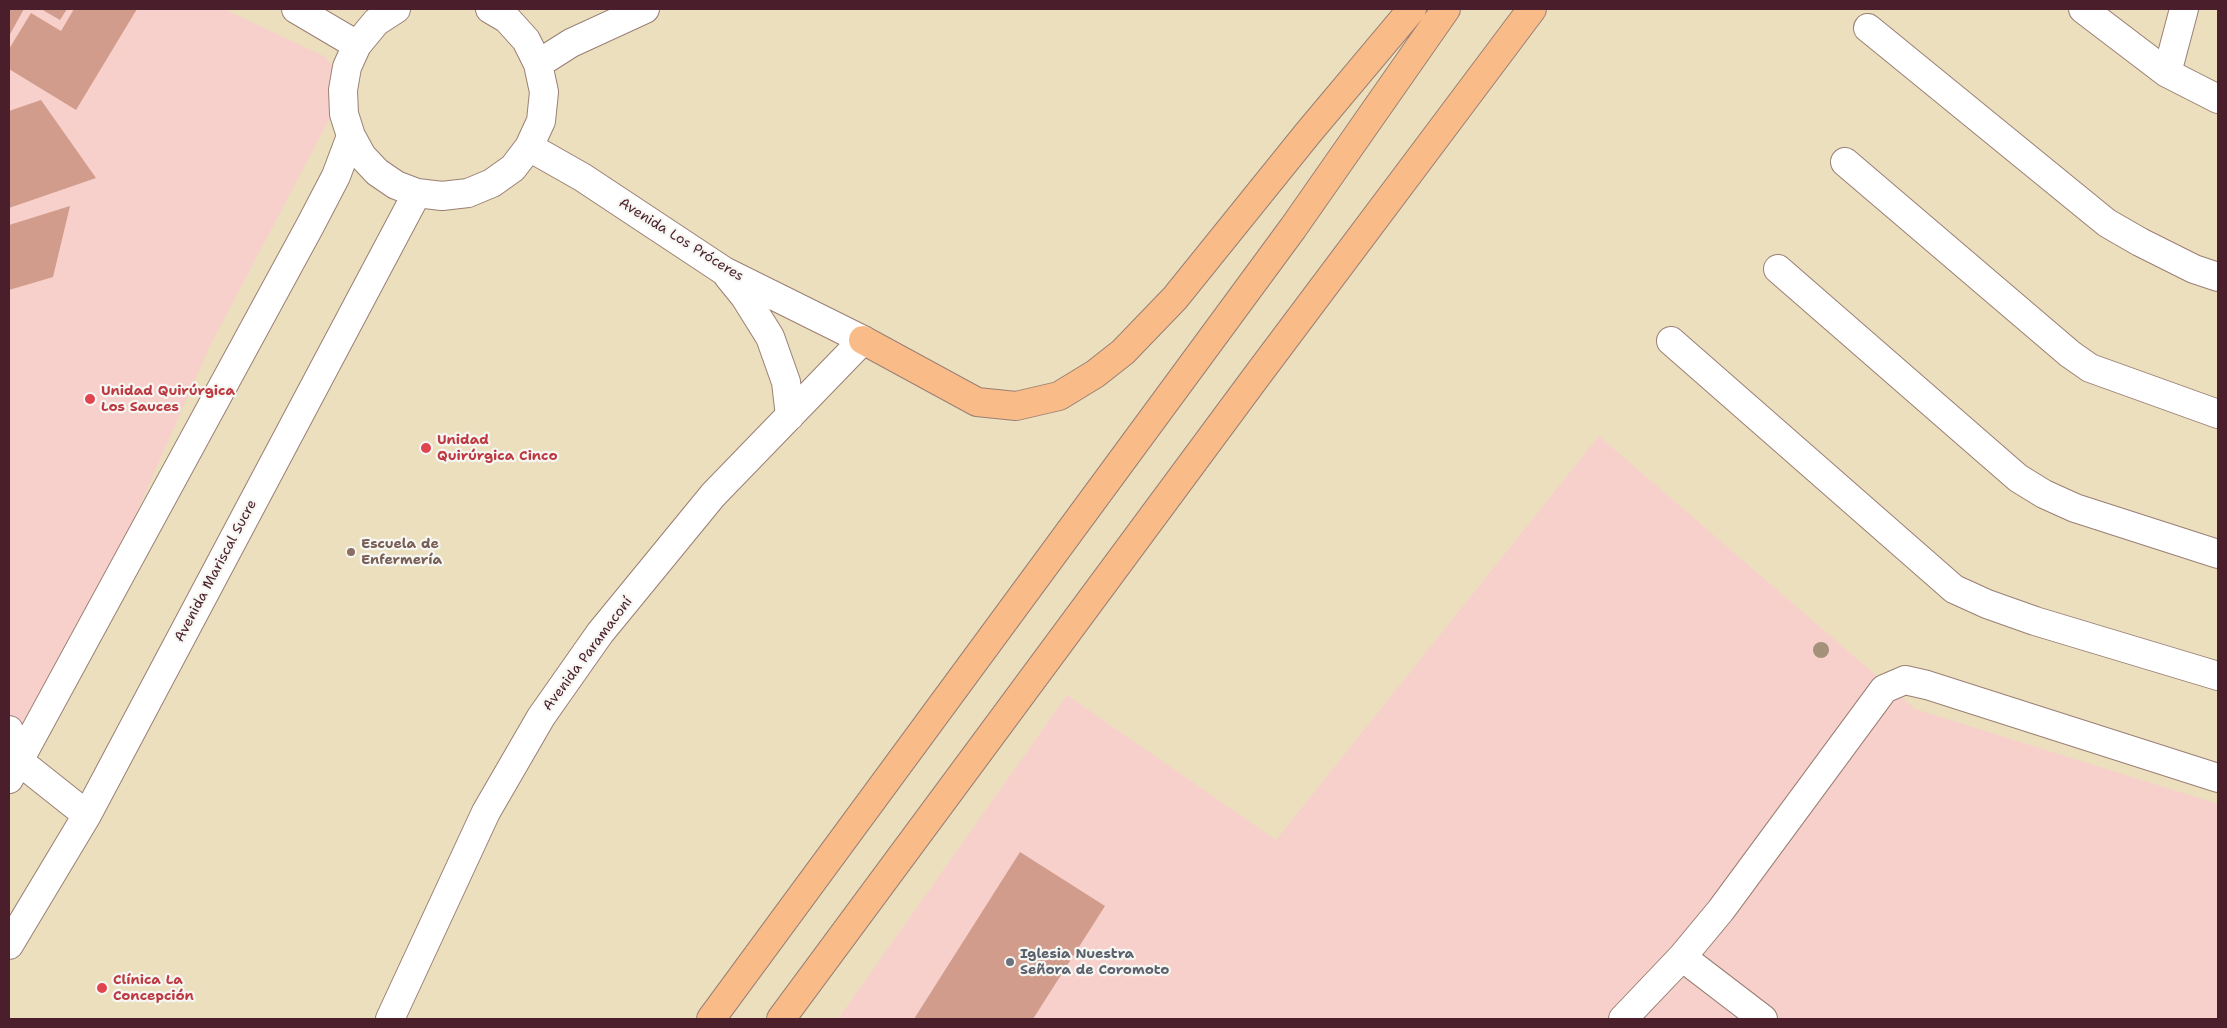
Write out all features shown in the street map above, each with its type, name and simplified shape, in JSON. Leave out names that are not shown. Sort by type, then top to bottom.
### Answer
[{"type":"highway","points":[[863,340],[977,402],[1016,406],[1059,396],[1095,374],[1123,352],[1175,298],[1308,132],[1412,9]]},
{"type":"highway","points":[[711,1019],[1294,228],[1446,9]]},
{"type":"highway","points":[[781,1019],[1256,377],[1532,9]]},
{"type":"street","points":[[296,9],[357,45]]},
{"type":"street","points":[[396,9],[376,22],[357,45],[347,66],[342,90],[344,114],[351,136],[362,156],[378,172],[396,185],[417,193],[442,196],[468,193],[492,183],[514,168],[529,147],[541,121],[544,92],[538,64],[526,40],[520,33],[507,19],[490,9]]},
{"type":"street","points":[[538,64],[571,42],[645,9]]},
{"type":"street","points":[[2083,9],[2167,73],[2218,100]]},
{"type":"street","points":[[2167,73],[2184,9]]},
{"type":"street","points":[[1868,28],[2107,223],[2194,269],[2218,277]]},
{"type":"street","points":[[14,770],[311,224],[336,176],[351,136]]},
{"type":"street","name":"Avenida Los Próceres","points":[[529,147],[582,177],[724,271],[863,340]]},
{"type":"street","points":[[1844,162],[2090,368],[2218,414]]},
{"type":"street","name":"Avenida Mariscal Sucre","points":[[9,945],[87,815],[417,193]]},
{"type":"street","points":[[1778,269],[2025,482],[2044,494],[2075,508],[2218,554]]},
{"type":"street","points":[[724,271],[745,297],[770,337],[786,382],[790,416]]},
{"type":"street","name":"Avenida Paramaconí","points":[[390,1019],[486,812],[541,718],[600,633],[714,495],[863,340]]},
{"type":"street","points":[[1671,341],[1954,589],[1987,604],[2035,621],[2218,676]]},
{"type":"street","points":[[1623,1019],[1682,956],[1721,910],[1884,689],[1905,680],[1927,685],[2218,778]]},
{"type":"street","points":[[9,730],[14,770]]},
{"type":"street","points":[[14,770],[87,815]]},
{"type":"street","points":[[1682,956],[1763,1019]]},
{"type":"shaded area","points":[[9,9],[224,9],[326,57],[335,70],[332,114],[210,346],[129,530],[9,783]]},
{"type":"shaded area","points":[[1599,436],[1915,709],[2218,804],[2218,1019],[838,1019],[1067,695],[1276,840]]},
{"type":"building","points":[[9,9],[24,9],[9,36]]},
{"type":"building","points":[[41,9],[67,9],[60,20]]},
{"type":"building","points":[[74,9],[137,9],[76,110],[9,69],[9,49],[31,13],[61,31]]},
{"type":"building","points":[[41,100],[96,178],[9,208],[9,111]]},
{"type":"building","points":[[70,206],[53,277],[9,290],[9,225]]},
{"type":"building","name":"Iglesia Nuestra Señora de Coromoto","points":[[1020,852],[1105,906],[1033,1019],[914,1019]]},
{"type":"place","name":"Unidad Quirúrgica Los Sauces","points":[[90,399]]},
{"type":"place","name":"Unidad Quirúrgica Cinco","points":[[426,448]]},
{"type":"place","name":"Escuela de Enfermería","points":[[351,552]]},
{"type":"place","name":"Iglesia Nuestra Señora de Coromoto","points":[[1010,962]]},
{"type":"place","name":"Clínica La Concepción","points":[[102,988]]}]
